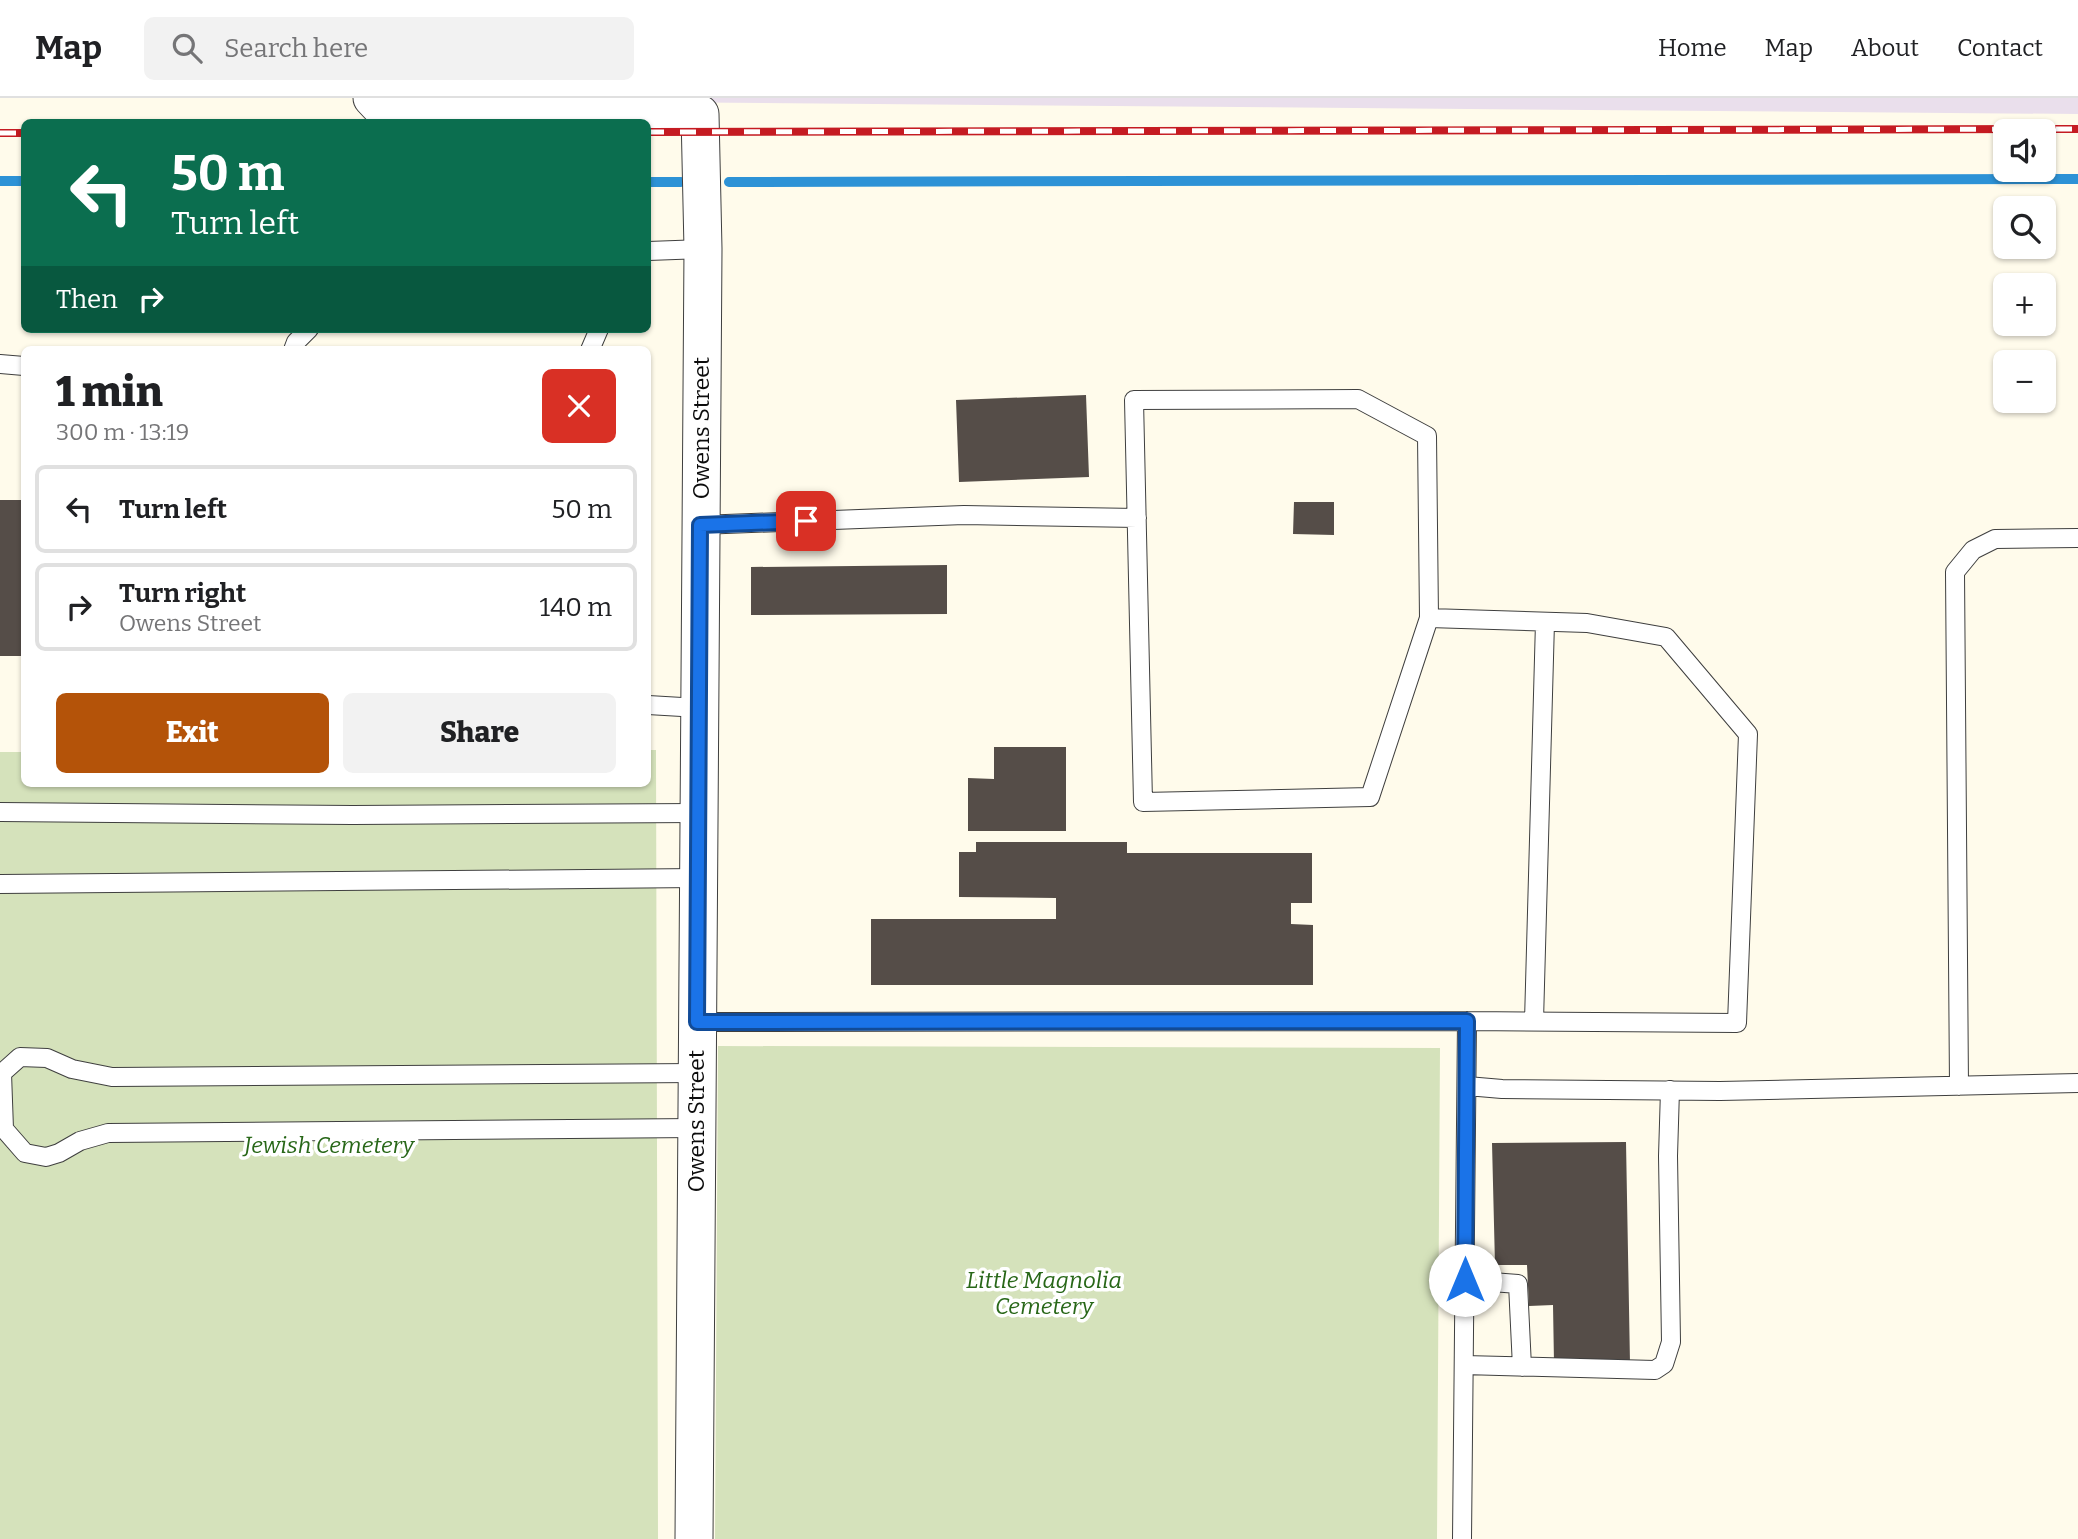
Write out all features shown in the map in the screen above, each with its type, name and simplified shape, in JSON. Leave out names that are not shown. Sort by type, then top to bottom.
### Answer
[{"type":"street","name":"Owens Street","points":[[372,98],[387,115],[700,114],[703,249],[694,1539]]},
{"type":"lane","points":[[651,251],[703,249]]},
{"type":"lane","points":[[0,364],[21,366]]},
{"type":"lane","points":[[1358,398],[1427,436],[1429,618],[1370,797],[1143,802],[1137,518],[1134,400],[1358,398]]},
{"type":"lane","points":[[700,525],[964,515],[1137,518]]},
{"type":"lane","points":[[1959,1086],[1955,572],[1973,550],[1995,539],[2078,538]]},
{"type":"lane","points":[[697,1022],[1737,1023],[1748,734],[1666,637],[1587,624],[1429,618]]},
{"type":"lane","points":[[1534,1021],[1545,622]]},
{"type":"lane","points":[[651,705],[699,708]]},
{"type":"lane","points":[[0,811],[353,815],[698,813]]},
{"type":"lane","points":[[0,884],[698,878]]},
{"type":"lane","points":[[1462,1539],[1467,1021]]},
{"type":"lane","points":[[696,1128],[108,1133],[80,1141],[46,1157],[26,1153],[2,1129],[1,1073],[20,1057],[47,1058],[72,1069],[112,1077],[697,1073]]},
{"type":"lane","points":[[1467,1086],[1720,1091],[2078,1083]]},
{"type":"lane","points":[[1464,1365],[1655,1370],[1664,1364],[1671,1342],[1668,1156],[1670,1090]]},
{"type":"lane","points":[[1465,1280],[1518,1284],[1522,1367]]},
{"type":"shaded area","points":[[2078,98],[2078,114],[388,100]]},
{"type":"green space","name":"Jewish Cemetery","points":[[651,750],[656,750],[658,1539],[0,1539],[0,752],[21,752],[21,787],[651,787]]},
{"type":"green space","name":"Little Magnolia Cemetery","points":[[718,1046],[1440,1048],[1437,1539],[715,1539]]},
{"type":"building","points":[[1086,395],[1089,477],[959,482],[956,400]]},
{"type":"building","points":[[0,500],[21,500],[21,656],[0,656]]},
{"type":"building","points":[[1294,502],[1334,502],[1334,535],[1293,534]]},
{"type":"building","points":[[947,565],[947,614],[751,615],[751,567]]},
{"type":"building","points":[[994,747],[1066,747],[1066,831],[968,831],[968,778],[994,779]]},
{"type":"building","points":[[976,842],[1127,842],[1127,853],[1312,853],[1312,903],[1291,903],[1291,924],[1313,925],[1313,985],[871,985],[871,919],[1056,919],[1056,898],[959,897],[959,852],[976,852]]},
{"type":"building","points":[[1626,1142],[1630,1363],[1554,1363],[1553,1305],[1529,1306],[1527,1265],[1495,1265],[1492,1143]]},
{"type":"waterway","points":[[729,182],[2078,179]]},
{"type":"waterway","points":[[0,181],[21,181]]},
{"type":"waterway","points":[[651,182],[681,182]]},
{"type":"railway","points":[[651,132],[2078,129]]},
{"type":"railway","points":[[0,133],[21,133]]},
{"type":"route","points":[[806,521],[700,525],[697,1022],[1467,1021],[1465,1280]]}]
